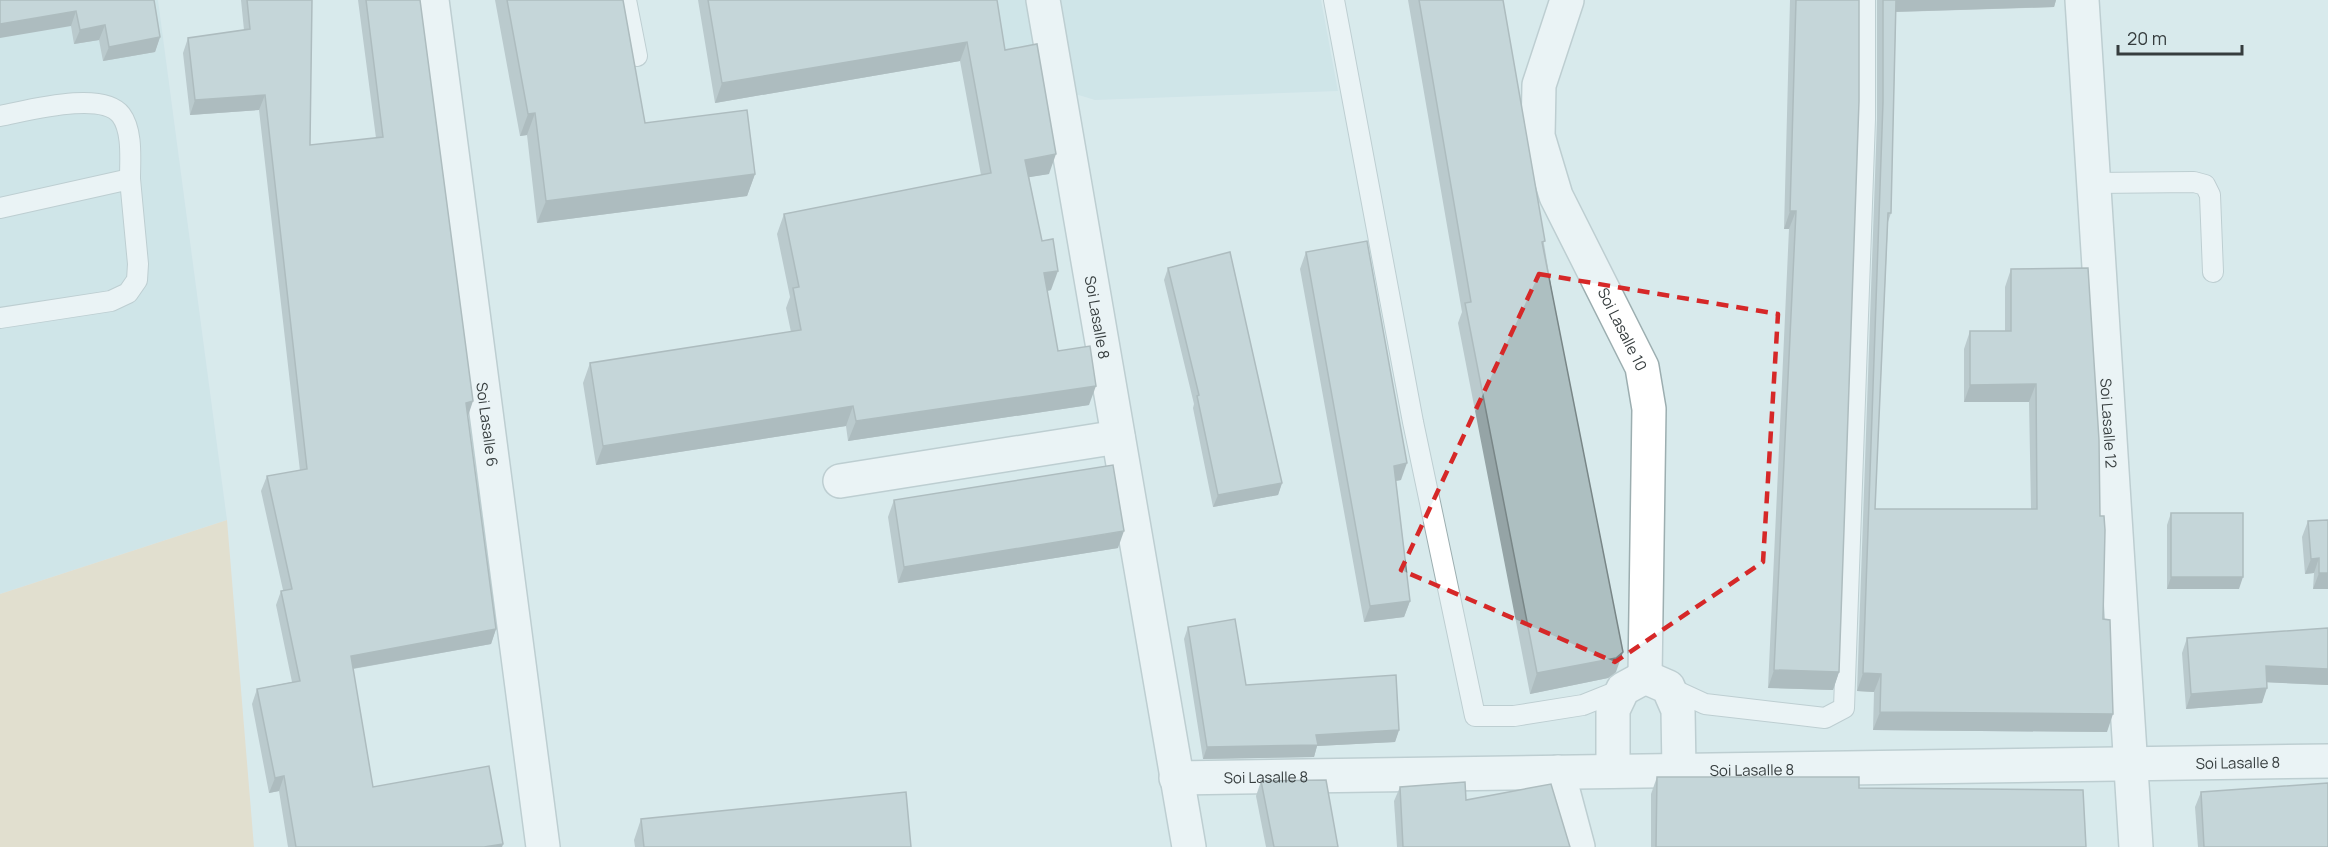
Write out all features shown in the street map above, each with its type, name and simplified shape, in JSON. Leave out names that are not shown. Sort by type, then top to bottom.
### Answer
[{"type":"street","name":"Soi Lasalle 6","points":[[432,0],[543,847]]},
{"type":"street","name":"Soi Lasalle 8","points":[[1043,0],[1189,847]]},
{"type":"street","name":"Soi Lasalle 10","points":[[1567,0],[1539,85],[1538,136],[1556,196],[1642,367],[1649,409],[1645,684]]},
{"type":"street","name":"Soi Lasalle 12","points":[[2082,0],[2136,847]]},
{"type":"street","points":[[840,482],[1118,437]]},
{"type":"street","name":"Soi Lasalle 10","points":[[1645,684],[1678,710],[1679,770]]},
{"type":"street","name":"Soi Lasalle 10","points":[[1613,771],[1613,710],[1645,684]]},
{"type":"street","name":"Soi Lasalle 8","points":[[1176,778],[2328,761]]},
{"type":"street","points":[[1558,772],[1578,847]]},
{"type":"lane","points":[[626,0],[637,56]]},
{"type":"lane","points":[[1334,0],[1413,422],[1475,716],[1514,716],[1583,705],[1645,684],[1705,704],[1825,717],[1844,708],[1865,118],[1865,0]]},
{"type":"lane","points":[[0,116],[79,102],[107,105],[121,115],[128,137],[138,264],[137,280],[128,293],[111,301],[0,318]]},
{"type":"lane","points":[[0,208],[130,179]]},
{"type":"lane","points":[[2095,183],[2194,182],[2205,185],[2210,195],[2213,272]]},
{"type":"highlighted area","points":[[1539,274],[1778,314],[1763,562],[1615,662],[1401,570]]},
{"type":"shaded area","points":[[0,0],[158,0],[227,520],[0,594]]},
{"type":"shaded area","points":[[996,0],[1321,0],[1338,91],[1095,100],[1009,74]]},
{"type":"shaded area","points":[[227,520],[254,847],[0,847],[0,594]]},
{"type":"building","points":[[0,0],[154,0],[160,37],[109,47],[105,25],[80,30],[76,11],[0,24]]},
{"type":"building","points":[[247,0],[312,0],[310,145],[383,137],[366,0],[420,0],[473,401],[466,403],[496,629],[351,656],[373,787],[489,766],[503,844],[484,847],[296,847],[284,776],[275,778],[257,689],[300,681],[281,591],[292,589],[267,476],[307,469],[265,95],[195,100],[188,38],[250,29]]},
{"type":"building","points":[[507,0],[623,0],[645,123],[747,110],[755,174],[546,201],[535,113],[528,114]]},
{"type":"building","points":[[708,0],[997,0],[1005,50],[1037,44],[1056,154],[1025,160],[1042,241],[1053,239],[1058,271],[1044,273],[1058,351],[1090,346],[1096,386],[856,421],[853,406],[603,446],[590,363],[801,330],[793,288],[799,287],[784,214],[991,173],[967,42],[722,83]]},
{"type":"building","points":[[1419,0],[1503,0],[1545,241],[1542,242],[1623,652],[1616,658],[1537,673],[1465,303],[1471,302]]},
{"type":"building","points":[[1796,0],[1859,0],[1859,101],[1839,672],[1774,670],[1796,211],[1790,211]]},
{"type":"building","points":[[1883,0],[1896,0],[1891,213],[1888,213],[1875,509],[2037,509],[2036,384],[1970,385],[1970,331],[2011,331],[2011,269],[2088,268],[2099,440],[2100,516],[2104,516],[2105,530],[2103,619],[2110,620],[2113,714],[1880,712],[1881,674],[1863,673],[1883,102]]},
{"type":"building","points":[[1367,241],[1407,463],[1394,466],[1410,601],[1370,606],[1306,252]]},
{"type":"building","points":[[1230,252],[1282,483],[1218,495],[1197,396],[1199,395],[1168,268]]},
{"type":"building","points":[[1113,465],[1124,531],[904,567],[894,500]]},
{"type":"building","points":[[2171,513],[2243,513],[2243,577],[2171,577]]},
{"type":"building","points":[[2328,520],[2328,573],[2319,573],[2319,558],[2311,559],[2308,521]]},
{"type":"building","points":[[1235,619],[1246,685],[1396,675],[1399,730],[1316,735],[1318,745],[1207,747],[1188,627]]},
{"type":"building","points":[[2328,628],[2328,669],[2266,666],[2267,688],[2191,694],[2187,638]]},
{"type":"building","points":[[1657,777],[1859,777],[1859,788],[2083,790],[2086,847],[1656,847]]},
{"type":"building","points":[[1326,780],[1338,847],[1274,847],[1261,781]]},
{"type":"building","points":[[1465,782],[1466,800],[1551,784],[1570,847],[1403,847],[1400,787]]},
{"type":"building","points":[[2328,783],[2328,847],[2204,847],[2201,792]]},
{"type":"building","points":[[906,792],[911,847],[644,847],[641,819]]}]
